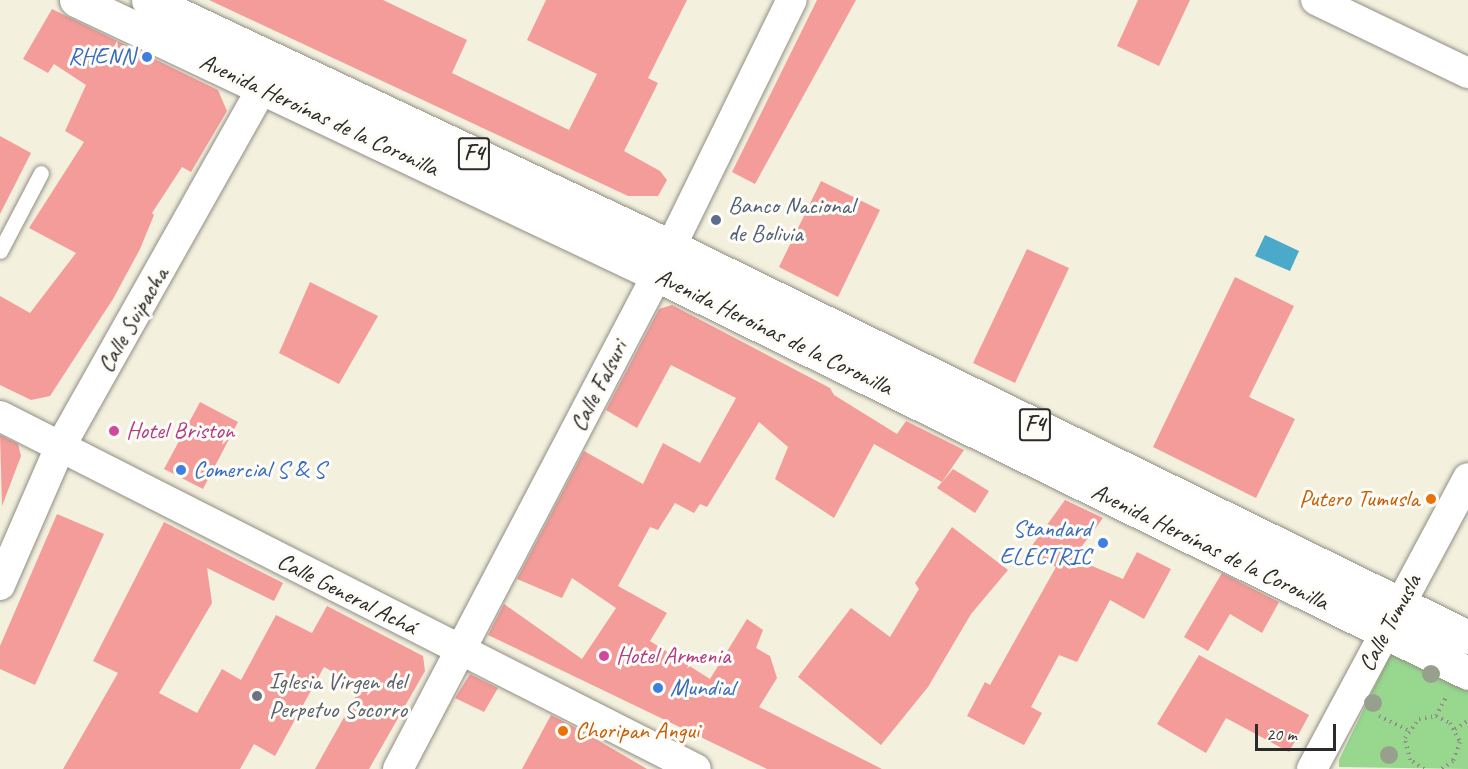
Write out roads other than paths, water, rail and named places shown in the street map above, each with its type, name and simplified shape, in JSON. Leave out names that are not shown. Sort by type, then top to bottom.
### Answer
[{"type":"main road","name":"Avenida Heroínas de la Coronilla","points":[[76,0],[271,76],[1468,637]]},
{"type":"main road","name":"Avenida Heroínas de la Coronilla","points":[[148,0],[271,76]]},
{"type":"main road","name":"Avenida Heroínas de la Coronilla","points":[[664,260],[1384,633],[1458,683]]},
{"type":"street","name":"Calle Falsuri","points":[[398,769],[664,260],[792,0]]},
{"type":"street","points":[[1316,0],[1468,74]]},
{"type":"street","name":"Calle Suipacha","points":[[0,585],[60,447],[271,76]]},
{"type":"street","name":"Calle General Achá","points":[[0,417],[696,769]]},
{"type":"street","name":"Calle Tumusla","points":[[1314,768],[1468,478]]},
{"type":"lane","points":[[0,250],[40,173]]},
{"type":"water","points":[[1265,235],[1299,251],[1290,271],[1255,256]]},
{"type":"place","name":"RHENN","points":[[147,57]]},
{"type":"place","name":"Banco Nacional de Bolivia","points":[[716,220]]},
{"type":"place","name":"Hotel Briston","points":[[114,431]]},
{"type":"place","name":"Comercial S & S","points":[[181,470]]},
{"type":"place","name":"Putero Tumusla","points":[[1431,499]]},
{"type":"place","name":"Standard ELECTRIC","points":[[1103,543]]},
{"type":"place","name":"Hotel Armenia","points":[[604,656]]},
{"type":"place","name":"Mundial","points":[[658,688]]},
{"type":"place","name":"Iglesia Virgen del Perpetuo Socorro","points":[[257,696]]},
{"type":"place","name":"Choripan Angui","points":[[563,731]]}]
